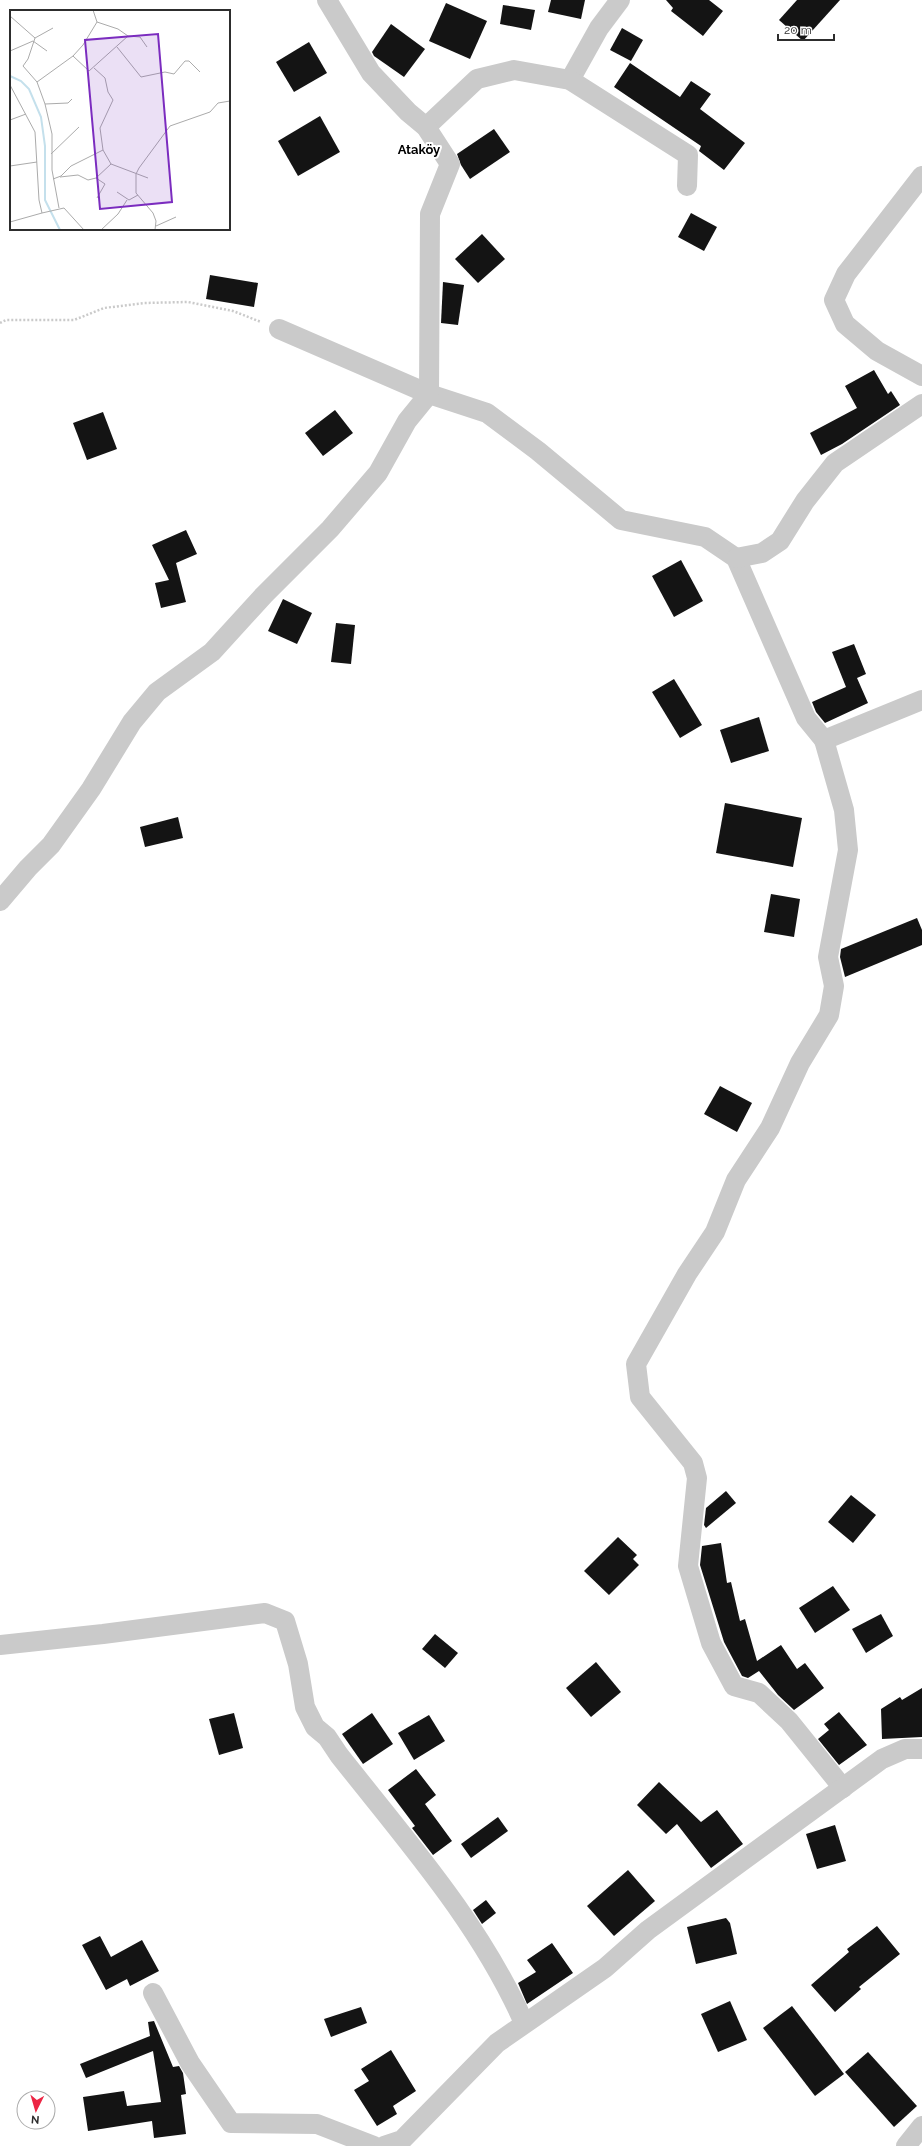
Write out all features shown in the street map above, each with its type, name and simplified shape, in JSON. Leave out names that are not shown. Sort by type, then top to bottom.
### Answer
[{"type":"street","points":[[0,901],[28,868],[51,845],[91,789],[132,722],[157,692],[212,652],[264,595],[330,529],[378,473],[407,421],[429,394],[430,214],[450,164],[426,127],[408,112],[371,73],[327,0]]},
{"type":"street","points":[[570,80],[599,28],[620,0]]},
{"type":"street","points":[[426,127],[477,79],[514,70],[570,80],[688,155],[687,186]]},
{"type":"street","points":[[922,176],[846,274],[834,300],[845,324],[877,351],[922,376]]},
{"type":"street","points":[[279,329],[429,394],[486,413],[538,452],[621,520],[705,537],[736,558],[806,718],[824,740],[844,810],[848,850],[828,958],[834,986],[829,1015],[800,1063],[770,1128],[736,1180],[715,1232],[687,1274],[636,1364],[640,1398],[693,1463],[697,1478],[688,1566],[711,1643],[734,1686],[759,1693],[789,1721],[843,1788]]},
{"type":"street","points":[[736,558],[762,553],[780,541],[805,501],[835,463],[922,404]]},
{"type":"street","points":[[824,740],[922,700]]},
{"type":"street","points":[[0,1645],[110,1634],[265,1613],[285,1621],[298,1664],[305,1707],[315,1727],[327,1737],[339,1756],[452,1900],[509,1990],[524,2023]]},
{"type":"street","points":[[384,2146],[402,2140],[497,2043],[606,1968],[648,1930],[882,1759],[905,1749],[922,1749]]},
{"type":"street","points":[[152,1993],[190,2063],[231,2123],[317,2124],[374,2146]]},
{"type":"street","points":[[906,2146],[922,2126]]},
{"type":"path","points":[[0,323],[6,320],[74,320],[104,308],[144,303],[188,302],[233,311],[279,329]]},
{"type":"building","points":[[551,0],[585,0],[581,19],[548,12]]},
{"type":"building","points":[[666,0],[709,0],[723,11],[703,36],[671,11],[673,8]]},
{"type":"building","points":[[797,0],[840,0],[803,41],[779,20]]},
{"type":"building","points":[[446,3],[487,21],[470,59],[429,41]]},
{"type":"building","points":[[503,5],[535,10],[531,30],[500,24]]},
{"type":"building","points":[[391,24],[425,49],[404,77],[374,56],[372,52]]},
{"type":"building","points":[[622,28],[643,40],[631,61],[610,50]]},
{"type":"building","points":[[309,42],[327,73],[294,92],[276,62]]},
{"type":"building","points":[[630,63],[680,97],[691,81],[711,94],[700,109],[745,143],[724,170],[699,151],[701,146],[614,87]]},
{"type":"building","points":[[320,116],[340,152],[298,176],[278,141]]},
{"type":"building","points":[[494,129],[510,152],[470,179],[461,165],[457,154]]},
{"type":"building","points":[[691,213],[717,227],[704,251],[678,237]]},
{"type":"building","points":[[482,234],[505,259],[478,283],[455,259]]},
{"type":"building","points":[[210,275],[258,283],[254,307],[206,299]]},
{"type":"building","points":[[443,282],[464,285],[458,325],[441,323]]},
{"type":"building","points":[[874,370],[888,394],[891,391],[900,405],[842,444],[821,455],[810,433],[857,408],[845,386]]},
{"type":"building","points":[[335,410],[353,433],[323,456],[305,433]]},
{"type":"building","points":[[103,412],[117,449],[87,460],[73,423]]},
{"type":"building","points":[[186,530],[197,554],[176,563],[186,602],[161,608],[155,583],[169,580],[152,545]]},
{"type":"building","points":[[681,560],[703,601],[674,617],[652,576]]},
{"type":"building","points":[[283,599],[312,613],[297,644],[268,631]]},
{"type":"building","points":[[336,623],[355,625],[351,664],[331,662]]},
{"type":"building","points":[[854,644],[866,674],[857,678],[868,703],[825,723],[816,712],[812,702],[846,687],[832,652]]},
{"type":"building","points":[[674,679],[702,725],[680,738],[652,692]]},
{"type":"building","points":[[759,717],[769,751],[731,763],[720,730]]},
{"type":"building","points":[[725,803],[802,818],[793,867],[716,853]]},
{"type":"building","points":[[178,817],[183,838],[145,847],[140,827]]},
{"type":"building","points":[[771,894],[800,899],[794,937],[764,932]]},
{"type":"building","points":[[917,918],[922,930],[922,945],[845,977],[840,957],[841,949]]},
{"type":"building","points":[[720,1086],[752,1103],[737,1132],[704,1114]]},
{"type":"building","points":[[726,1491],[736,1503],[706,1528],[704,1525],[706,1508]]},
{"type":"building","points":[[851,1495],[876,1515],[853,1543],[828,1522]]},
{"type":"building","points":[[618,1537],[637,1555],[633,1559],[639,1565],[609,1595],[584,1571]]},
{"type":"building","points":[[721,1543],[727,1583],[731,1582],[740,1621],[745,1619],[757,1661],[781,1645],[797,1669],[805,1663],[824,1688],[794,1710],[778,1695],[759,1671],[748,1678],[742,1676],[724,1642],[700,1565],[702,1546]]},
{"type":"building","points":[[833,1586],[850,1610],[815,1633],[799,1608]]},
{"type":"building","points":[[881,1614],[893,1636],[866,1653],[852,1629]]},
{"type":"building","points":[[435,1634],[458,1653],[445,1668],[422,1649]]},
{"type":"building","points":[[596,1662],[621,1692],[591,1717],[566,1688]]},
{"type":"building","points":[[922,1688],[922,1737],[882,1739],[881,1709],[900,1697],[902,1700]]},
{"type":"building","points":[[839,1712],[867,1745],[839,1765],[818,1739],[829,1730],[824,1724]]},
{"type":"building","points":[[234,1713],[243,1748],[219,1755],[209,1719]]},
{"type":"building","points":[[372,1713],[393,1744],[363,1764],[342,1734]]},
{"type":"building","points":[[429,1715],[445,1741],[414,1760],[398,1733]]},
{"type":"building","points":[[416,1769],[436,1795],[425,1804],[452,1841],[433,1855],[412,1828],[415,1826],[388,1790]]},
{"type":"building","points":[[659,1782],[701,1822],[717,1810],[743,1844],[711,1868],[677,1824],[666,1834],[637,1805]]},
{"type":"building","points":[[498,1817],[508,1831],[471,1858],[461,1844]]},
{"type":"building","points":[[835,1825],[846,1861],[817,1869],[806,1834]]},
{"type":"building","points":[[628,1870],[655,1901],[614,1936],[587,1906]]},
{"type":"building","points":[[486,1900],[496,1913],[482,1924],[473,1910]]},
{"type":"building","points":[[726,1918],[730,1923],[737,1954],[696,1964],[687,1927]]},
{"type":"building","points":[[877,1926],[900,1954],[859,1987],[861,1989],[835,2012],[811,1985],[849,1952],[847,1949]]},
{"type":"building","points":[[100,1936],[111,1957],[142,1940],[159,1971],[130,1986],[127,1979],[106,1990],[82,1945]]},
{"type":"building","points":[[552,1943],[573,1973],[527,2004],[518,1983],[536,1972],[527,1960]]},
{"type":"building","points":[[730,2001],[747,2040],[718,2052],[701,2014]]},
{"type":"building","points":[[792,2006],[844,2074],[815,2096],[763,2028]]},
{"type":"building","points":[[361,2007],[367,2023],[331,2037],[324,2019]]},
{"type":"building","points":[[154,2021],[173,2067],[179,2066],[183,2073],[186,2094],[181,2095],[186,2134],[154,2138],[152,2121],[88,2131],[83,2097],[124,2091],[127,2106],[161,2102],[153,2051],[86,2078],[80,2064],[150,2036],[148,2022]]},
{"type":"building","points":[[391,2050],[416,2091],[393,2106],[397,2114],[377,2126],[354,2090],[369,2081],[361,2069]]},
{"type":"building","points":[[868,2052],[917,2106],[894,2127],[845,2072]]},
{"type":"district","name":"Ataköy","points":[[419,149]]}]
